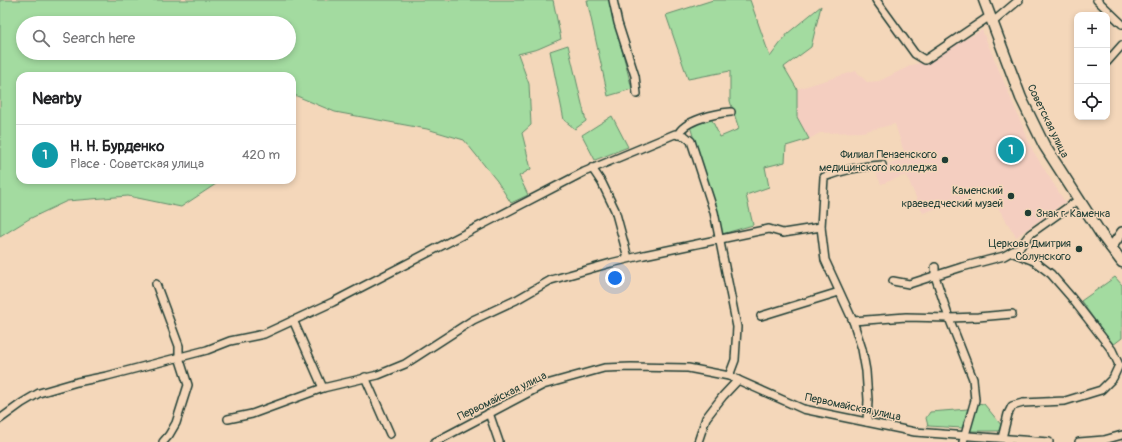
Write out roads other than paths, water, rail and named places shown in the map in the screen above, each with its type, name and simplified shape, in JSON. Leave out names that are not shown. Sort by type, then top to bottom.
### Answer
[{"type":"main road","name":"Советская улица","points":[[984,0],[1021,98],[1044,145],[1078,200],[1122,262]]},
{"type":"street","points":[[613,0],[618,23],[635,76],[637,94]]},
{"type":"street","points":[[876,0],[915,54],[925,60],[1019,0]]},
{"type":"street","points":[[1097,0],[1122,24]]},
{"type":"street","points":[[1110,59],[1122,45]]},
{"type":"street","points":[[678,135],[680,130],[697,120],[716,114],[731,112]]},
{"type":"street","points":[[0,419],[22,402],[39,393],[77,382],[107,376],[207,350],[230,341],[264,334],[334,302],[592,168],[675,134],[685,136],[692,141],[714,212],[737,326],[735,360],[729,376]]},
{"type":"street","points":[[867,422],[868,400],[866,371],[862,350],[853,321],[825,260],[821,226],[824,177],[837,172],[866,166],[882,165]]},
{"type":"street","points":[[592,168],[602,183],[615,210],[628,258]]},
{"type":"street","points":[[893,281],[909,284],[1004,256],[1020,247],[1030,234],[1078,200]]},
{"type":"street","points":[[228,419],[252,414],[323,388],[378,375],[405,364],[473,320],[516,300],[551,280],[628,258],[769,229],[783,233],[821,226]]},
{"type":"street","points":[[1111,248],[1122,232]]},
{"type":"street","points":[[1002,438],[1008,414],[1012,406],[1023,402],[1065,401],[1101,390],[1113,378],[1119,365],[1112,350],[1071,297],[1051,274],[1034,261],[1011,252]]},
{"type":"street","points":[[935,267],[935,276],[949,318],[973,379],[975,400],[964,438]]},
{"type":"street","points":[[156,284],[179,346],[179,357],[188,385],[176,423],[163,442]]},
{"type":"street","points":[[761,316],[839,292]]},
{"type":"street","points":[[853,321],[906,317],[949,318],[1012,314]]},
{"type":"street","points":[[294,320],[323,388]]},
{"type":"street","name":"Первомайская улица","points":[[435,442],[543,385],[604,368],[688,368],[729,376],[803,409],[915,432],[964,438],[1002,438],[1049,442]]},
{"type":"street","points":[[366,377],[390,434]]},
{"type":"street","points":[[698,442],[706,418],[738,380]]},
{"type":"street","points":[[490,413],[499,442]]},
{"type":"street","points":[[1079,442],[1104,440],[1122,435]]},
{"type":"place","name":"Н. Н. Бурденко","points":[[1011,150]]},
{"type":"place","name":"Филиал Пензенского медицинского колледжа","points":[[945,160]]},
{"type":"place","name":"Каменский краеведческий музей","points":[[1011,196]]},
{"type":"place","name":"Знак г. Каменка","points":[[1028,213]]},
{"type":"place","name":"Церковь Дмитрия Солунского","points":[[1079,249]]}]
